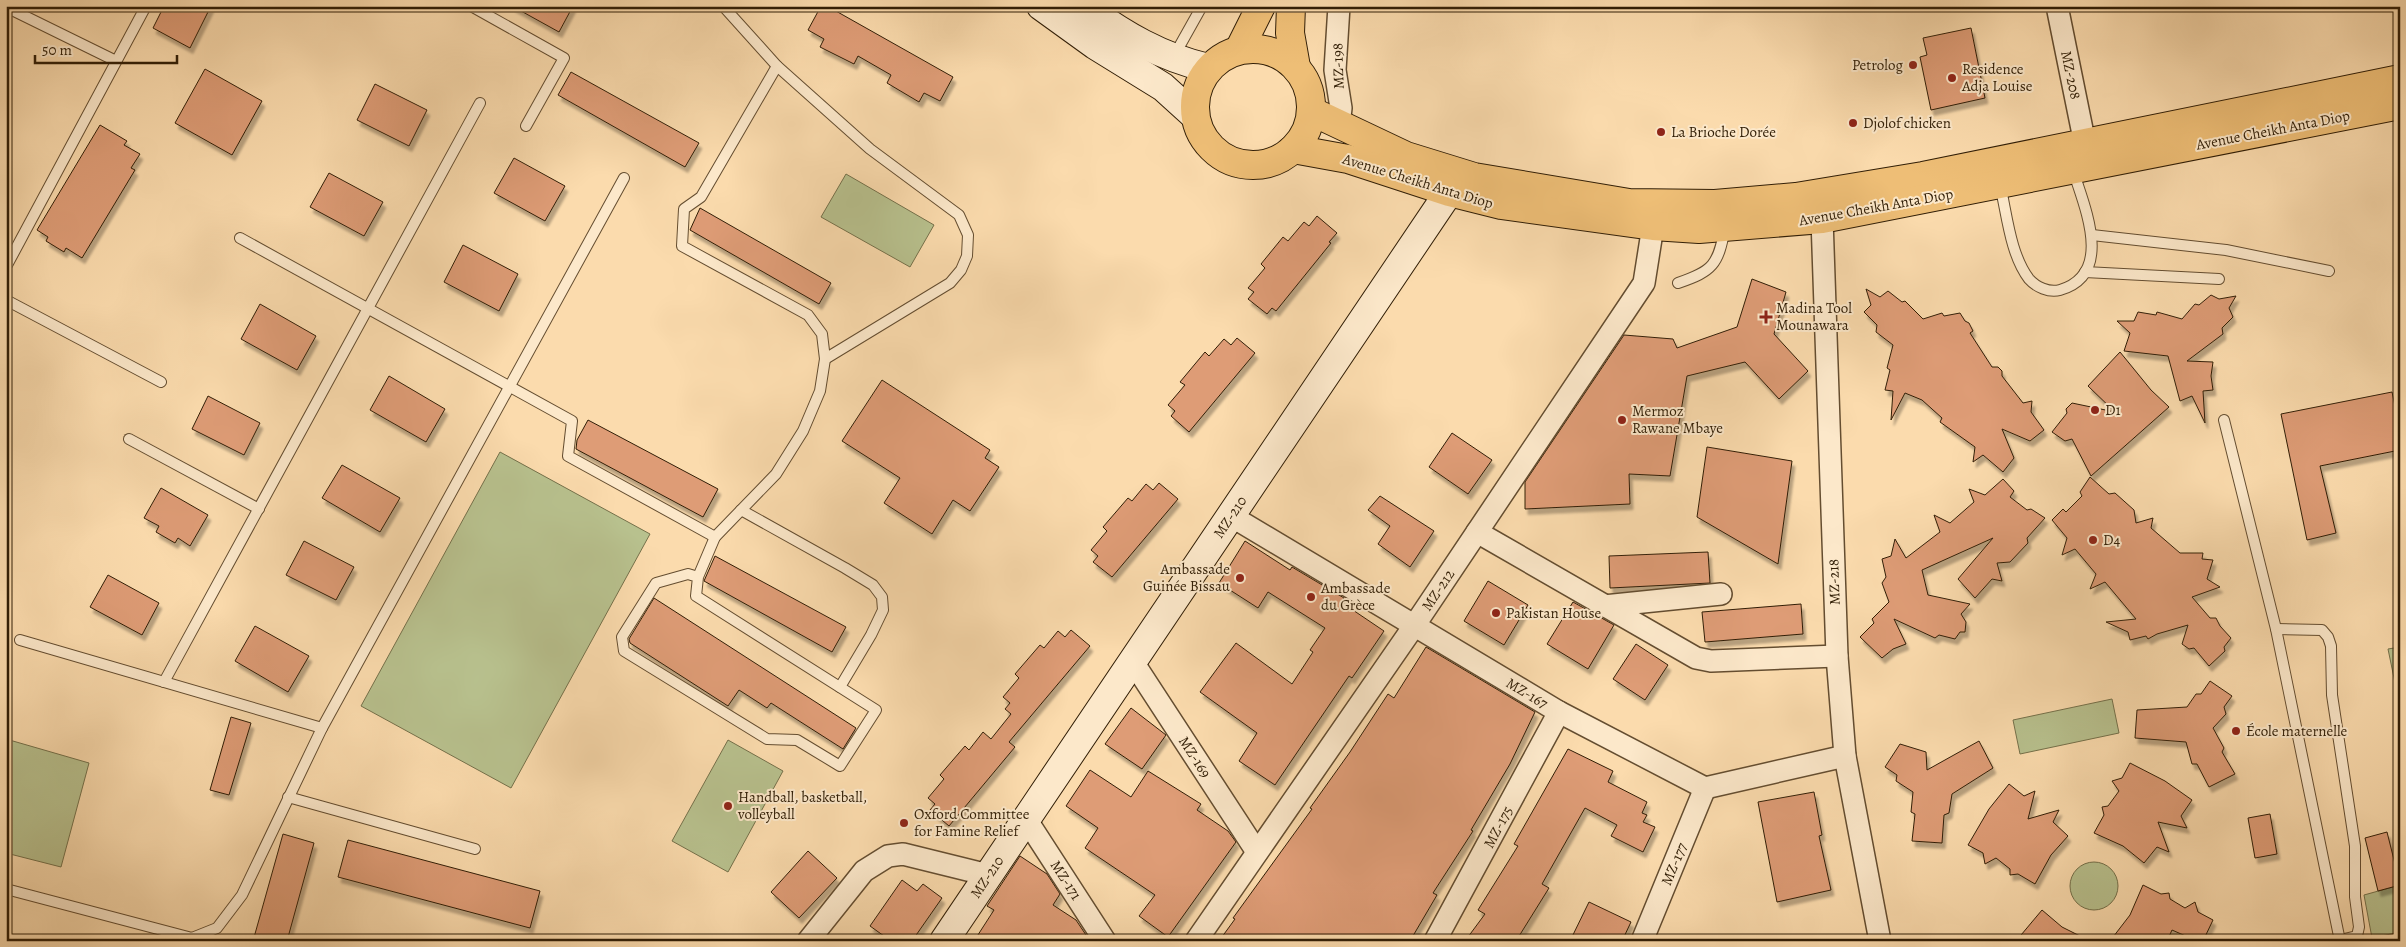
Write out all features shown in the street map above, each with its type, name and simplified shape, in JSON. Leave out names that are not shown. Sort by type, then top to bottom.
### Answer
[{"type":"main road","points":[[1239,50],[1261,6]]},
{"type":"main road","points":[[1291,6],[1290,33],[1296,68]]},
{"type":"main road","points":[[1255,48],[1270,51],[1284,57],[1296,68],[1305,80],[1310,95],[1311,111],[1302,138],[1293,149],[1278,160],[1261,166],[1242,165],[1225,160],[1210,148],[1200,133],[1194,116],[1194,99],[1199,83],[1208,68],[1228,54],[1239,50],[1255,48]]},
{"type":"main road","name":"Avenue Cheikh Anta Diop","points":[[1311,111],[1406,156],[1474,177],[1591,198],[1666,204],[1733,202],[1814,194],[1923,176],[2085,144],[2335,90],[2400,79]]},
{"type":"main road","name":"Avenue Cheikh Anta Diop","points":[[1293,149],[1354,160],[1449,192],[1526,210],[1653,226],[1699,229],[1725,228],[1822,219],[2400,105]]},
{"type":"street","points":[[1041,6],[1095,44],[1163,87],[1194,116]]},
{"type":"street","points":[[1084,6],[1139,43],[1172,59],[1208,68]]},
{"type":"street","name":"MZ-198","points":[[1339,6],[1335,70],[1341,108],[1339,125]]},
{"type":"street","name":"MZ-208","points":[[2057,6],[2085,144]]},
{"type":"street","name":"MZ-210","points":[[944,941],[1449,192]]},
{"type":"street","name":"MZ-218","points":[[1822,219],[1836,656],[1845,756],[1880,941]]},
{"type":"street","name":"MZ-212","points":[[1196,941],[1414,626],[1644,283],[1653,226]]},
{"type":"street","name":"MZ-167","points":[[1231,516],[1559,712],[1705,788]]},
{"type":"street","points":[[1477,532],[1696,658],[1711,661],[1836,656]]},
{"type":"street","points":[[1604,606],[1721,594]]},
{"type":"street","name":"MZ-169","points":[[1133,662],[1257,852]]},
{"type":"street","name":"MZ-175","points":[[1435,941],[1559,712]]},
{"type":"street","points":[[1705,788],[1845,756]]},
{"type":"street","name":"MZ-177","points":[[1642,941],[1705,788]]},
{"type":"street","name":"MZ-171","points":[[1026,819],[1105,941]]},
{"type":"street","points":[[808,941],[864,871],[888,856],[903,854],[988,875]]},
{"type":"lane","points":[[6,267],[146,6]]},
{"type":"lane","points":[[471,6],[564,58],[526,126]]},
{"type":"lane","points":[[723,6],[777,66],[870,149],[959,215],[968,235],[968,256],[961,270],[950,283],[825,359]]},
{"type":"lane","points":[[1172,59],[1202,6]]},
{"type":"lane","points":[[6,7],[116,61]]},
{"type":"lane","points":[[698,577],[688,574],[656,583],[622,637],[624,651],[768,739],[798,740],[840,766],[876,710],[696,596],[698,577],[715,537],[776,474],[803,431],[820,391],[825,359],[822,334],[808,315],[682,246],[684,209],[701,197],[777,66]]},
{"type":"lane","points":[[164,682],[480,103]]},
{"type":"lane","points":[[2000,184],[2014,247],[2021,266],[2030,280],[2044,289],[2058,290],[2073,284],[2085,272],[2092,253],[2092,235],[2073,169]]},
{"type":"lane","points":[[6,889],[192,938],[217,928],[242,895],[322,728],[624,178]]},
{"type":"lane","points":[[1678,283],[1707,272],[1720,250],[1725,228]]},
{"type":"lane","points":[[2092,235],[2226,250],[2329,271]]},
{"type":"lane","points":[[240,238],[572,420],[568,456],[715,537]]},
{"type":"lane","points":[[2085,272],[2219,279]]},
{"type":"lane","points":[[6,300],[161,382]]},
{"type":"lane","points":[[2224,420],[2276,630],[2340,940],[2357,936],[2360,927],[2355,897],[2355,846],[2332,695],[2331,646],[2328,637],[2322,630],[2276,630]]},
{"type":"lane","points":[[129,439],[259,509]]},
{"type":"lane","points":[[741,510],[873,585],[882,597],[883,610],[872,635],[840,687]]},
{"type":"lane","points":[[20,640],[322,728]]},
{"type":"lane","points":[[288,797],[475,849]]},
{"type":"green space","points":[[846,174],[934,225],[910,267],[821,217]]},
{"type":"green space","points":[[500,452],[650,534],[511,788],[361,706]]},
{"type":"green space","points":[[2400,647],[2400,707],[2388,649]]},
{"type":"green space","points":[[2112,699],[2119,733],[2020,754],[2013,720]]},
{"type":"green space","points":[[6,739],[89,763],[61,867],[6,853]]},
{"type":"green space","name":"Handball, basketball, volleyball","points":[[728,740],[783,771],[728,872],[672,841]]},
{"type":"green space","points":[[2089,862],[2099,862],[2108,866],[2114,872],[2117,877],[2117,895],[2108,906],[2099,910],[2089,910],[2080,906],[2074,900],[2070,891],[2070,881],[2074,872],[2080,866]]},
{"type":"green space","points":[[2400,885],[2400,932],[2372,938],[2364,895]]},
{"type":"building","points":[[164,6],[211,6],[190,48],[153,28]]},
{"type":"building","points":[[512,6],[573,6],[559,32]]},
{"type":"building","points":[[821,6],[827,6],[953,77],[940,101],[924,93],[919,102],[887,83],[891,75],[858,56],[854,64],[820,47],[824,39],[808,30]]},
{"type":"building","name":"Residence Adja Louise","points":[[1971,28],[1985,98],[1931,110],[1920,57],[1927,55],[1923,38]]},
{"type":"building","points":[[205,69],[262,101],[232,155],[175,123]]},
{"type":"building","points":[[571,72],[699,143],[685,167],[558,95]]},
{"type":"building","points":[[375,84],[427,110],[409,146],[357,120]]},
{"type":"building","points":[[100,125],[127,141],[124,145],[140,154],[131,168],[135,170],[82,258],[66,248],[64,252],[46,241],[48,237],[37,230]]},
{"type":"building","points":[[514,158],[565,186],[545,221],[494,193]]},
{"type":"building","points":[[329,173],[383,202],[364,236],[310,207]]},
{"type":"building","points":[[700,208],[831,283],[819,304],[690,230]]},
{"type":"building","points":[[1317,216],[1337,233],[1276,311],[1272,308],[1267,314],[1248,299],[1254,292],[1248,288],[1265,268],[1261,264],[1283,237],[1288,241],[1304,222],[1309,226]]},
{"type":"building","points":[[463,245],[518,274],[499,311],[444,282]]},
{"type":"building","points":[[1752,279],[1786,292],[1774,334],[1808,371],[1779,399],[1745,362],[1687,376],[1670,476],[1629,474],[1630,504],[1525,509],[1525,482],[1624,335],[1673,339],[1677,348],[1737,327]]},
{"type":"building","points":[[1866,289],[1880,297],[1888,291],[1902,302],[1905,301],[1923,319],[1942,313],[1944,316],[1960,313],[1965,321],[1969,323],[1973,331],[1970,333],[1992,367],[1998,367],[2002,371],[2002,376],[2023,403],[2032,401],[2031,412],[2044,430],[2030,441],[2002,429],[2014,458],[2003,472],[1983,455],[1973,462],[1975,447],[1940,422],[1942,418],[1922,400],[1905,393],[1891,420],[1893,391],[1885,390],[1890,370],[1887,368],[1893,345],[1876,332],[1877,325],[1864,312],[1871,305]]},
{"type":"building","points":[[2211,295],[2219,299],[2236,296],[2229,308],[2233,317],[2222,328],[2223,334],[2187,361],[2213,362],[2211,376],[2213,390],[2203,391],[2205,423],[2192,396],[2180,401],[2168,356],[2124,351],[2130,333],[2117,321],[2134,321],[2138,312],[2156,315],[2157,312],[2182,319],[2195,304],[2199,305]]},
{"type":"building","points":[[260,304],[316,336],[297,370],[241,339]]},
{"type":"building","points":[[1237,338],[1255,353],[1189,432],[1171,416],[1175,411],[1168,405],[1185,385],[1180,382],[1205,352],[1209,356],[1224,339],[1231,345]]},
{"type":"building","name":"D1","points":[[2120,352],[2151,390],[2169,407],[2091,476],[2072,439],[2065,441],[2052,432],[2067,413],[2066,409],[2072,403],[2115,412],[2088,386]]},
{"type":"building","points":[[389,376],[445,409],[426,442],[370,410]]},
{"type":"building","points":[[882,380],[990,450],[985,458],[999,467],[970,511],[953,500],[932,534],[884,503],[900,478],[842,441]]},
{"type":"building","points":[[2392,392],[2400,430],[2400,450],[2320,466],[2336,533],[2307,540],[2281,414]]},
{"type":"building","points":[[208,396],[260,423],[244,455],[192,429]]},
{"type":"building","points":[[588,420],[718,489],[703,517],[576,449],[577,440]]},
{"type":"building","points":[[1452,433],[1492,460],[1468,494],[1429,467]]},
{"type":"building","points":[[1707,447],[1792,461],[1778,564],[1697,517]]},
{"type":"building","points":[[342,465],[400,498],[380,532],[322,498]]},
{"type":"building","points":[[2090,477],[2109,494],[2115,493],[2134,510],[2136,523],[2153,518],[2151,528],[2180,553],[2203,553],[2202,559],[2213,560],[2207,579],[2220,587],[2192,597],[2210,618],[2216,618],[2220,626],[2231,638],[2224,647],[2225,651],[2209,666],[2194,648],[2189,649],[2182,644],[2188,625],[2157,634],[2148,639],[2146,636],[2130,640],[2128,632],[2106,622],[2136,619],[2105,582],[2090,589],[2096,574],[2075,549],[2062,555],[2067,538],[2052,520],[2063,509],[2066,512],[2082,496],[2080,492]]},
{"type":"building","points":[[2003,479],[2014,491],[2010,497],[2027,510],[2031,509],[2045,518],[2027,538],[2028,543],[2010,562],[1997,563],[2002,581],[1992,579],[1975,598],[1958,579],[1993,538],[1922,570],[1928,595],[1970,604],[1961,614],[1966,622],[1965,632],[1960,632],[1955,639],[1939,635],[1935,638],[1894,619],[1906,644],[1893,649],[1882,658],[1860,637],[1874,623],[1872,619],[1889,602],[1882,583],[1886,577],[1882,559],[1891,556],[1895,539],[1906,558],[1940,532],[1934,515],[1950,523],[1974,502],[1969,489],[1985,495]]},
{"type":"building","points":[[1159,483],[1178,499],[1112,577],[1093,562],[1098,556],[1091,550],[1107,531],[1103,527],[1128,498],[1132,501],[1146,484],[1153,490]]},
{"type":"building","points":[[161,488],[208,515],[190,546],[178,538],[175,543],[156,532],[159,526],[144,518]]},
{"type":"building","points":[[1380,496],[1434,531],[1410,567],[1378,544],[1390,526],[1368,510]]},
{"type":"building","points":[[304,541],[354,567],[336,600],[286,575]]},
{"type":"building","points":[[1245,541],[1290,570],[1292,567],[1344,598],[1341,602],[1384,631],[1352,678],[1349,676],[1275,785],[1239,761],[1257,733],[1200,692],[1236,643],[1292,684],[1313,652],[1310,650],[1325,628],[1268,592],[1258,608],[1219,583]]},
{"type":"building","points":[[1708,552],[1710,583],[1610,588],[1609,556]]},
{"type":"building","points":[[715,556],[846,627],[832,652],[704,581]]},
{"type":"building","points":[[108,575],[159,603],[142,635],[90,607]]},
{"type":"building","name":"Pakistan House","points":[[1488,581],[1528,605],[1504,645],[1464,621]]},
{"type":"building","points":[[654,598],[856,728],[843,749],[771,703],[767,708],[739,690],[728,706],[630,643],[629,639]]},
{"type":"building","points":[[1573,602],[1614,625],[1588,669],[1547,644]]},
{"type":"building","points":[[1801,604],[1803,634],[1705,642],[1702,612]]},
{"type":"building","points":[[255,626],[309,656],[288,692],[235,661]]},
{"type":"building","points":[[1071,630],[1090,646],[1009,742],[1015,747],[949,826],[930,810],[935,804],[928,798],[944,779],[940,775],[965,746],[969,750],[983,732],[991,739],[1011,714],[1005,709],[1010,703],[1003,697],[1019,678],[1015,674],[1040,645],[1044,648],[1058,631],[1065,637]]},
{"type":"building","points":[[1636,644],[1668,665],[1645,700],[1613,679]]},
{"type":"building","points":[[1426,647],[1535,712],[1510,764],[1471,830],[1473,831],[1433,893],[1437,895],[1410,941],[1219,941],[1235,919],[1233,918],[1312,809],[1310,808],[1388,694],[1394,698]]},
{"type":"building","points":[[2210,681],[2232,696],[2224,707],[2226,714],[2213,728],[2224,748],[2222,752],[2235,774],[2209,787],[2197,764],[2192,764],[2186,742],[2135,738],[2137,710],[2187,707],[2196,694],[2201,694]]},
{"type":"building","points":[[1131,708],[1166,735],[1142,769],[1105,744]]},
{"type":"building","points":[[231,717],[251,723],[229,795],[210,790]]},
{"type":"building","points":[[1979,741],[1993,768],[1952,794],[1949,813],[1944,815],[1942,843],[1912,841],[1915,814],[1911,812],[1913,792],[1896,781],[1897,775],[1885,767],[1900,744],[1926,752],[1927,770]]},
{"type":"building","points":[[1568,749],[1613,771],[1608,782],[1647,802],[1642,813],[1647,815],[1643,822],[1655,827],[1643,852],[1611,836],[1617,825],[1585,808],[1542,884],[1549,888],[1516,941],[1465,941],[1485,914],[1478,910],[1518,846],[1514,844]]},
{"type":"building","points":[[2130,763],[2165,781],[2192,800],[2181,816],[2187,828],[2158,822],[2169,852],[2157,847],[2144,863],[2123,846],[2094,833],[2104,815],[2102,807],[2108,806],[2119,791],[2112,781],[2122,778]]},
{"type":"building","points":[[1090,770],[1131,797],[1148,771],[1201,804],[1197,810],[1228,831],[1236,842],[1168,937],[1139,916],[1155,895],[1085,848],[1098,828],[1066,806]]},
{"type":"building","points":[[2009,784],[2024,796],[2035,791],[2028,819],[2059,810],[2053,822],[2068,836],[2051,855],[2035,884],[2018,874],[2010,875],[2010,869],[1996,858],[1985,864],[1983,853],[1968,845],[1989,809]]},
{"type":"building","points":[[1814,792],[1822,835],[1819,836],[1831,890],[1777,902],[1758,802]]},
{"type":"building","points":[[2270,814],[2277,854],[2255,858],[2248,818]]},
{"type":"building","points":[[2387,832],[2395,864],[2400,862],[2400,885],[2378,891],[2365,838]]},
{"type":"building","points":[[283,834],[314,843],[287,941],[253,941]]},
{"type":"building","points":[[348,840],[540,891],[530,928],[338,877]]},
{"type":"building","points":[[808,851],[837,878],[799,918],[771,892]]},
{"type":"building","points":[[1020,856],[1047,874],[1060,894],[1053,905],[1076,920],[1090,941],[974,941],[994,910],[987,906]]},
{"type":"building","points":[[902,880],[917,891],[923,884],[942,898],[912,941],[891,941],[870,926]]},
{"type":"building","points":[[2143,885],[2161,894],[2169,893],[2170,899],[2185,908],[2195,902],[2198,912],[2213,920],[2203,941],[2197,941],[2172,930],[2167,941],[2110,941],[2130,915]]},
{"type":"building","points":[[1589,902],[1631,922],[1622,941],[1570,941]]},
{"type":"building","points":[[2042,910],[2062,927],[2090,941],[2016,941]]},
{"type":"place","name":"Petrolog","points":[[1913,65]]},
{"type":"place","name":"Residence Adja Louise","points":[[1952,78]]},
{"type":"place","name":"Djolof chicken","points":[[1853,123]]},
{"type":"place","name":"La Brioche Dorée","points":[[1661,132]]},
{"type":"place","name":"Madina Tool Mounawara","points":[[1766,317]]},
{"type":"place","name":"D1","points":[[2095,410]]},
{"type":"place","name":"Mermoz Rawane Mbaye","points":[[1622,420]]},
{"type":"place","name":"D4","points":[[2093,540]]},
{"type":"place","name":"Ambassade Guinée Bissau","points":[[1240,578]]},
{"type":"place","name":"Ambassade du Grèce","points":[[1311,597]]},
{"type":"place","name":"Pakistan House","points":[[1496,613]]},
{"type":"place","name":"École maternelle","points":[[2236,731]]},
{"type":"place","name":"Handball, basketball, volleyball","points":[[728,806]]},
{"type":"place","name":"Oxford Committee for Famine Relief","points":[[904,823]]}]
